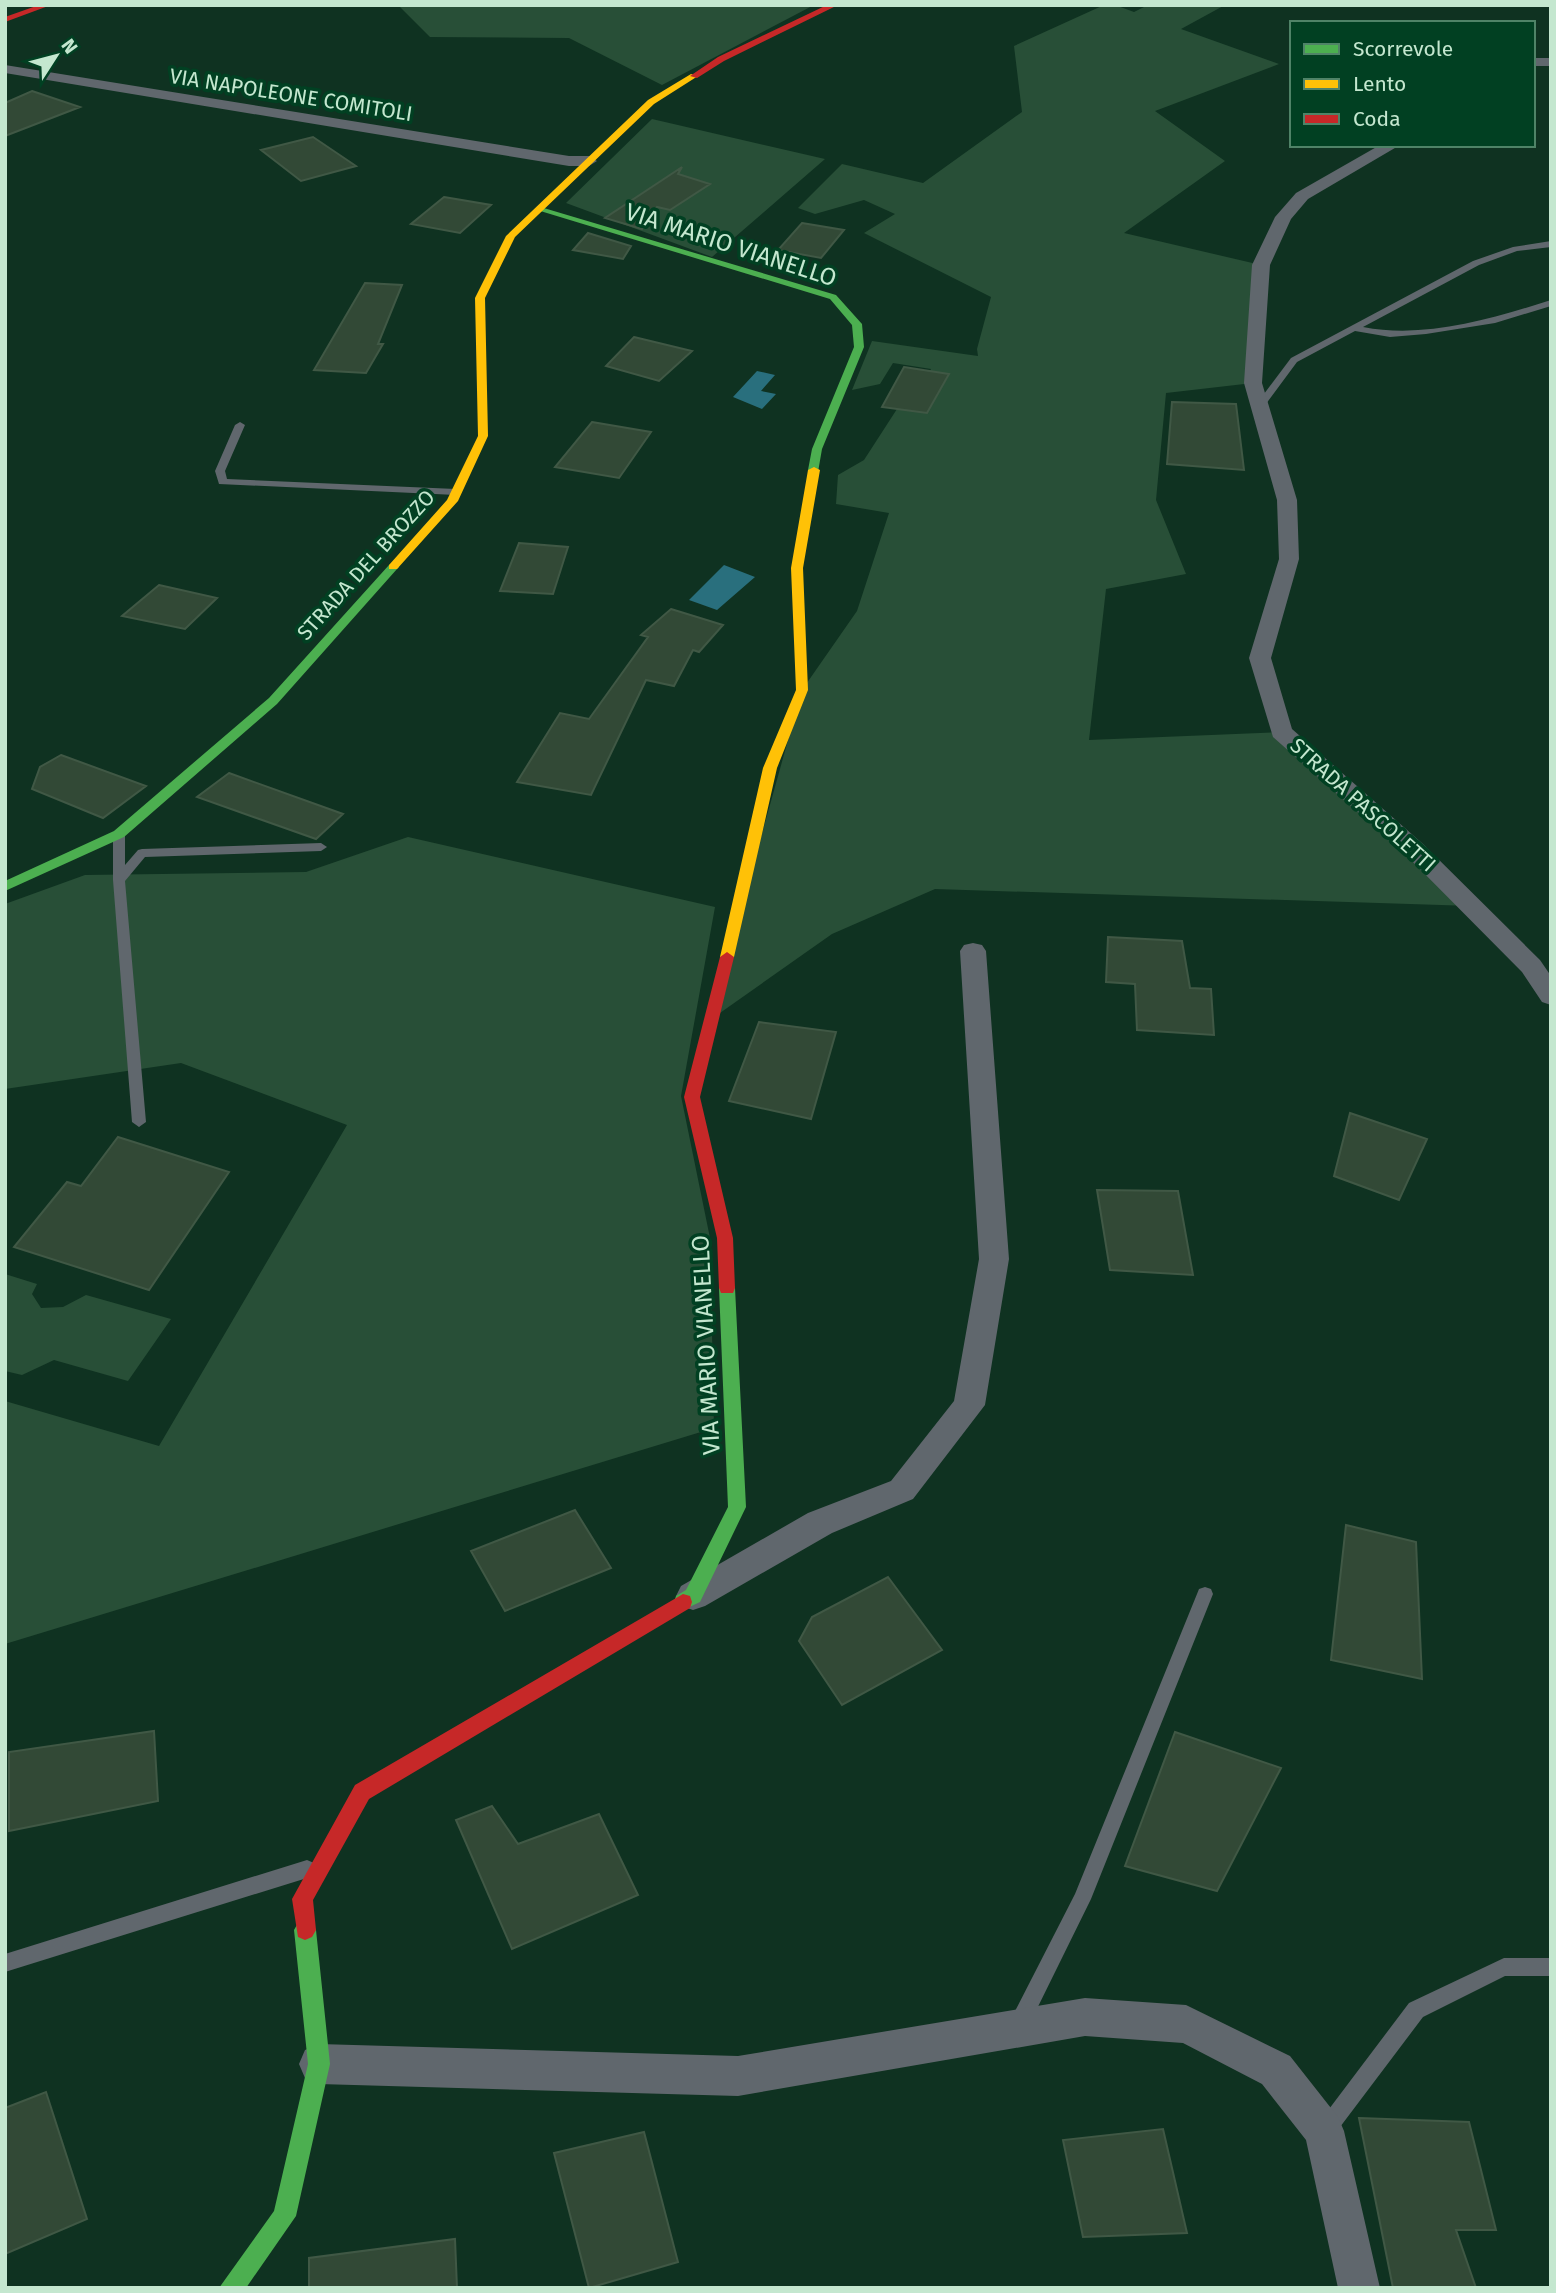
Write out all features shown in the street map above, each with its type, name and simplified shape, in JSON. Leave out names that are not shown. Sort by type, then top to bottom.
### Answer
[{"type":"street","name":"STRADA DEL BROZZO","points":[[5,887],[119,834],[273,701],[452,501],[483,436],[481,298],[511,236],[650,103],[721,60],[834,5]]},
{"type":"street","points":[[5,22],[40,8]]},
{"type":"street","name":"VIA NAPOLEONE COMITOLI","points":[[5,69],[569,161],[589,162]]},
{"type":"street","name":"STRADA PASCOLETTI","points":[[1389,147],[1303,196],[1283,217],[1261,265],[1253,383],[1287,500],[1289,559],[1260,659],[1281,732],[1414,849],[1531,966],[1551,996]]},
{"type":"street","name":"VIA MARIO VIANELLO","points":[[540,208],[763,278],[833,297],[856,324],[859,348],[817,449],[797,568],[802,690],[770,768],[744,892],[692,1097],[725,1238],[737,1507],[693,1596]]},
{"type":"street","points":[[232,2288],[284,2216],[319,2064],[302,1899],[362,1792],[821,1523],[902,1490],[969,1405],[994,1259],[973,951]]},
{"type":"street","points":[[319,2064],[738,2076],[1085,2017],[1186,2024],[1276,2070],[1324,2132],[1359,2288]]},
{"type":"lane","points":[[1260,406],[1294,360],[1476,263],[1516,249],[1550,245]]},
{"type":"lane","points":[[1353,328],[1390,334],[1438,328],[1490,320],[1551,303]]},
{"type":"lane","points":[[240,425],[220,471],[223,482],[456,492]]},
{"type":"lane","points":[[119,834],[120,880],[139,1122]]},
{"type":"lane","points":[[120,880],[142,853],[321,847]]},
{"type":"lane","points":[[1017,2028],[1082,1899],[1205,1594]]},
{"type":"lane","points":[[5,1962],[322,1865]]},
{"type":"lane","points":[[1324,2132],[1416,2010],[1504,1967],[1551,1967]]},
{"type":"green space","points":[[398,5],[814,5],[662,85],[569,38],[430,37]]},
{"type":"green space","points":[[1104,5],[1115,5],[1134,12],[1148,5],[1225,5],[1181,29],[1279,64],[1155,111],[1225,161],[1124,233],[1261,265],[1253,383],[1166,393],[1156,500],[1186,574],[1106,589],[1089,740],[1281,732],[1472,906],[935,889],[832,934],[710,1020],[802,690],[857,611],[889,513],[836,504],[838,475],[864,460],[897,409],[927,413],[949,375],[893,363],[880,384],[852,390],[872,341],[978,356],[977,349],[991,297],[864,233],[895,214],[864,200],[815,214],[798,208],[842,164],[923,183],[1022,112],[1014,46]]},
{"type":"green space","points":[[652,119],[825,159],[712,257],[566,203]]},
{"type":"green space","points":[[408,837],[715,907],[681,1096],[710,1238],[714,1428],[5,1644],[5,1401],[159,1446],[347,1125],[181,1063],[5,1089],[5,904],[85,875],[306,872]]},
{"type":"green space","points":[[5,1274],[37,1284],[32,1294],[41,1308],[63,1307],[86,1295],[171,1319],[128,1381],[54,1360],[22,1375],[5,1371]]},
{"type":"water","points":[[757,371],[775,375],[761,391],[776,394],[762,409],[733,397]]},
{"type":"water","points":[[724,565],[755,577],[717,610],[689,600]]},
{"type":"building","points":[[32,91],[80,107],[5,136],[5,103]]},
{"type":"building","points":[[313,137],[356,166],[301,181],[261,150]]},
{"type":"building","points":[[682,167],[678,174],[710,184],[670,210],[657,207],[642,229],[605,218]]},
{"type":"building","points":[[444,197],[491,205],[460,233],[411,224]]},
{"type":"building","points":[[802,223],[844,230],[821,258],[778,250]]},
{"type":"building","points":[[588,233],[631,246],[623,259],[573,250]]},
{"type":"building","points":[[365,283],[402,285],[378,344],[383,344],[366,373],[314,370]]},
{"type":"building","points":[[634,337],[692,351],[659,381],[606,366]]},
{"type":"building","points":[[904,367],[949,374],[927,413],[882,407]]},
{"type":"building","points":[[1172,402],[1236,404],[1244,470],[1167,464]]},
{"type":"building","points":[[592,422],[651,432],[619,478],[555,467]]},
{"type":"building","points":[[519,543],[568,547],[553,594],[500,591]]},
{"type":"building","points":[[159,585],[217,598],[185,629],[122,616]]},
{"type":"building","points":[[671,609],[723,625],[699,652],[693,650],[674,686],[646,680],[591,795],[517,782],[560,713],[589,719],[648,637],[641,635]]},
{"type":"building","points":[[61,755],[146,786],[103,818],[32,789],[40,767]]},
{"type":"building","points":[[229,773],[343,814],[316,839],[197,797]]},
{"type":"building","points":[[1108,937],[1182,941],[1190,988],[1211,989],[1214,1035],[1137,1030],[1135,984],[1106,982]]},
{"type":"building","points":[[759,1022],[836,1032],[811,1119],[729,1101]]},
{"type":"building","points":[[1350,1113],[1427,1139],[1399,1200],[1334,1176]]},
{"type":"building","points":[[118,1137],[229,1172],[149,1290],[14,1247],[67,1182],[81,1186]]},
{"type":"building","points":[[1097,1190],[1178,1191],[1193,1275],[1110,1270]]},
{"type":"building","points":[[575,1510],[611,1568],[505,1611],[471,1551]]},
{"type":"building","points":[[1346,1525],[1416,1542],[1422,1679],[1331,1660]]},
{"type":"building","points":[[888,1577],[942,1650],[842,1705],[799,1641],[812,1617]]},
{"type":"building","points":[[154,1731],[158,1801],[9,1831],[9,1752]]},
{"type":"building","points":[[1175,1732],[1281,1768],[1217,1891],[1125,1866]]},
{"type":"building","points":[[492,1806],[518,1844],[599,1814],[638,1895],[512,1949],[456,1820]]},
{"type":"building","points":[[46,2092],[87,2219],[5,2254],[5,2108]]},
{"type":"building","points":[[1359,2118],[1469,2122],[1496,2230],[1456,2230],[1476,2288],[1393,2288]]},
{"type":"building","points":[[1163,2129],[1187,2233],[1083,2237],[1063,2140]]},
{"type":"building","points":[[644,2132],[678,2262],[589,2288],[554,2153]]},
{"type":"building","points":[[455,2239],[457,2288],[309,2288],[309,2258]]},
{"type":"traffic: fast","points":[[540,208],[833,297],[857,324],[859,347],[817,449],[814,470]]},
{"type":"traffic: fast","points":[[5,887],[119,834],[273,701],[393,567]]},
{"type":"traffic: fast","points":[[683,1602],[693,1596],[737,1507],[727,1288]]},
{"type":"traffic: fast","points":[[231,2288],[284,2216],[319,2064],[305,1930]]},
{"type":"traffic: slow","points":[[393,567],[452,501],[483,436],[480,298],[511,236],[651,102],[694,76]]},
{"type":"traffic: slow","points":[[727,957],[770,768],[802,690],[797,568],[814,470]]},
{"type":"traffic: jam","points":[[5,20],[47,5]]},
{"type":"traffic: jam","points":[[694,76],[721,59],[834,5]]},
{"type":"traffic: jam","points":[[727,957],[692,1097],[725,1238],[727,1288]]},
{"type":"traffic: jam","points":[[305,1930],[302,1899],[362,1792],[683,1602]]}]
